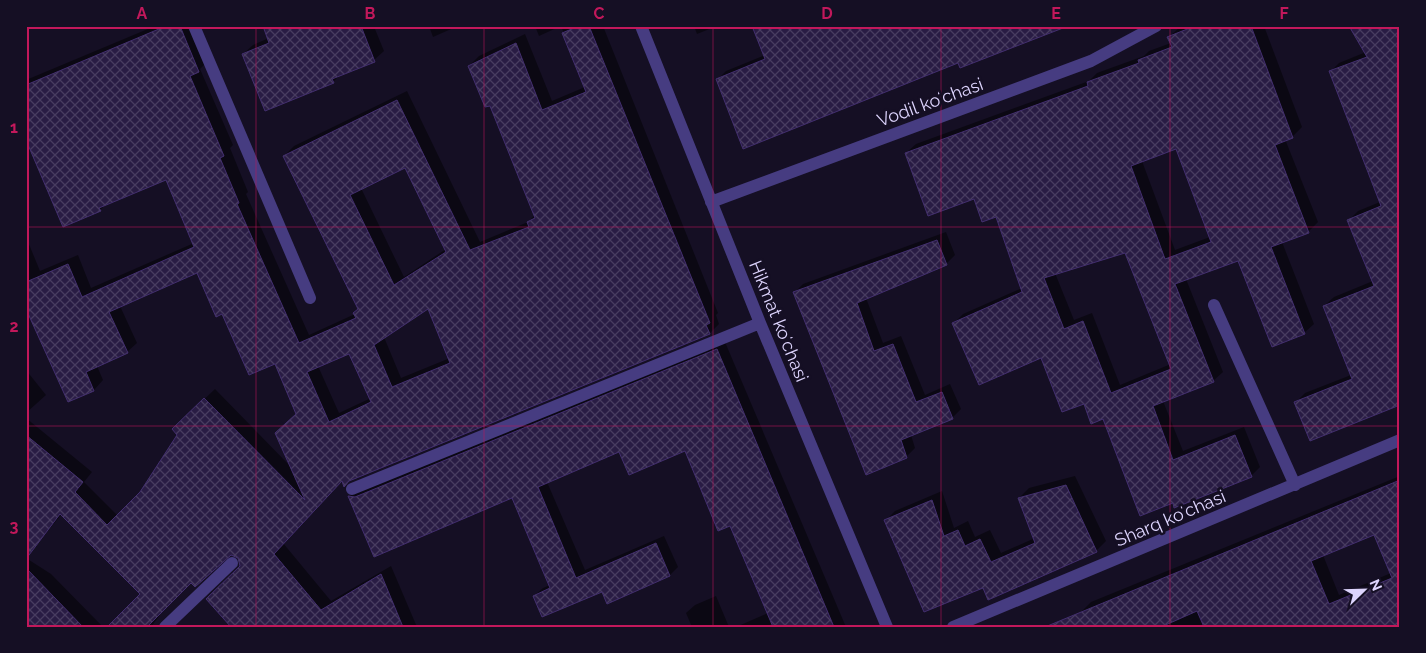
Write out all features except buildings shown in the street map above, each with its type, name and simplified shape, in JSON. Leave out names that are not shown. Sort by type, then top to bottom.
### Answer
[{"type":"street","points":[[194,26],[310,298]]},
{"type":"street","name":"Hikmat koʻchasi","points":[[642,26],[760,323],[887,627]]},
{"type":"street","name":"Vodil koʻchasi","points":[[711,202],[1091,61],[1156,26]]},
{"type":"street","points":[[1214,305],[1295,485]]},
{"type":"street","points":[[352,489],[760,323]]},
{"type":"street","name":"Sharq koʻchasi","points":[[953,627],[1400,440]]},
{"type":"street","points":[[165,627],[232,564]]}]
